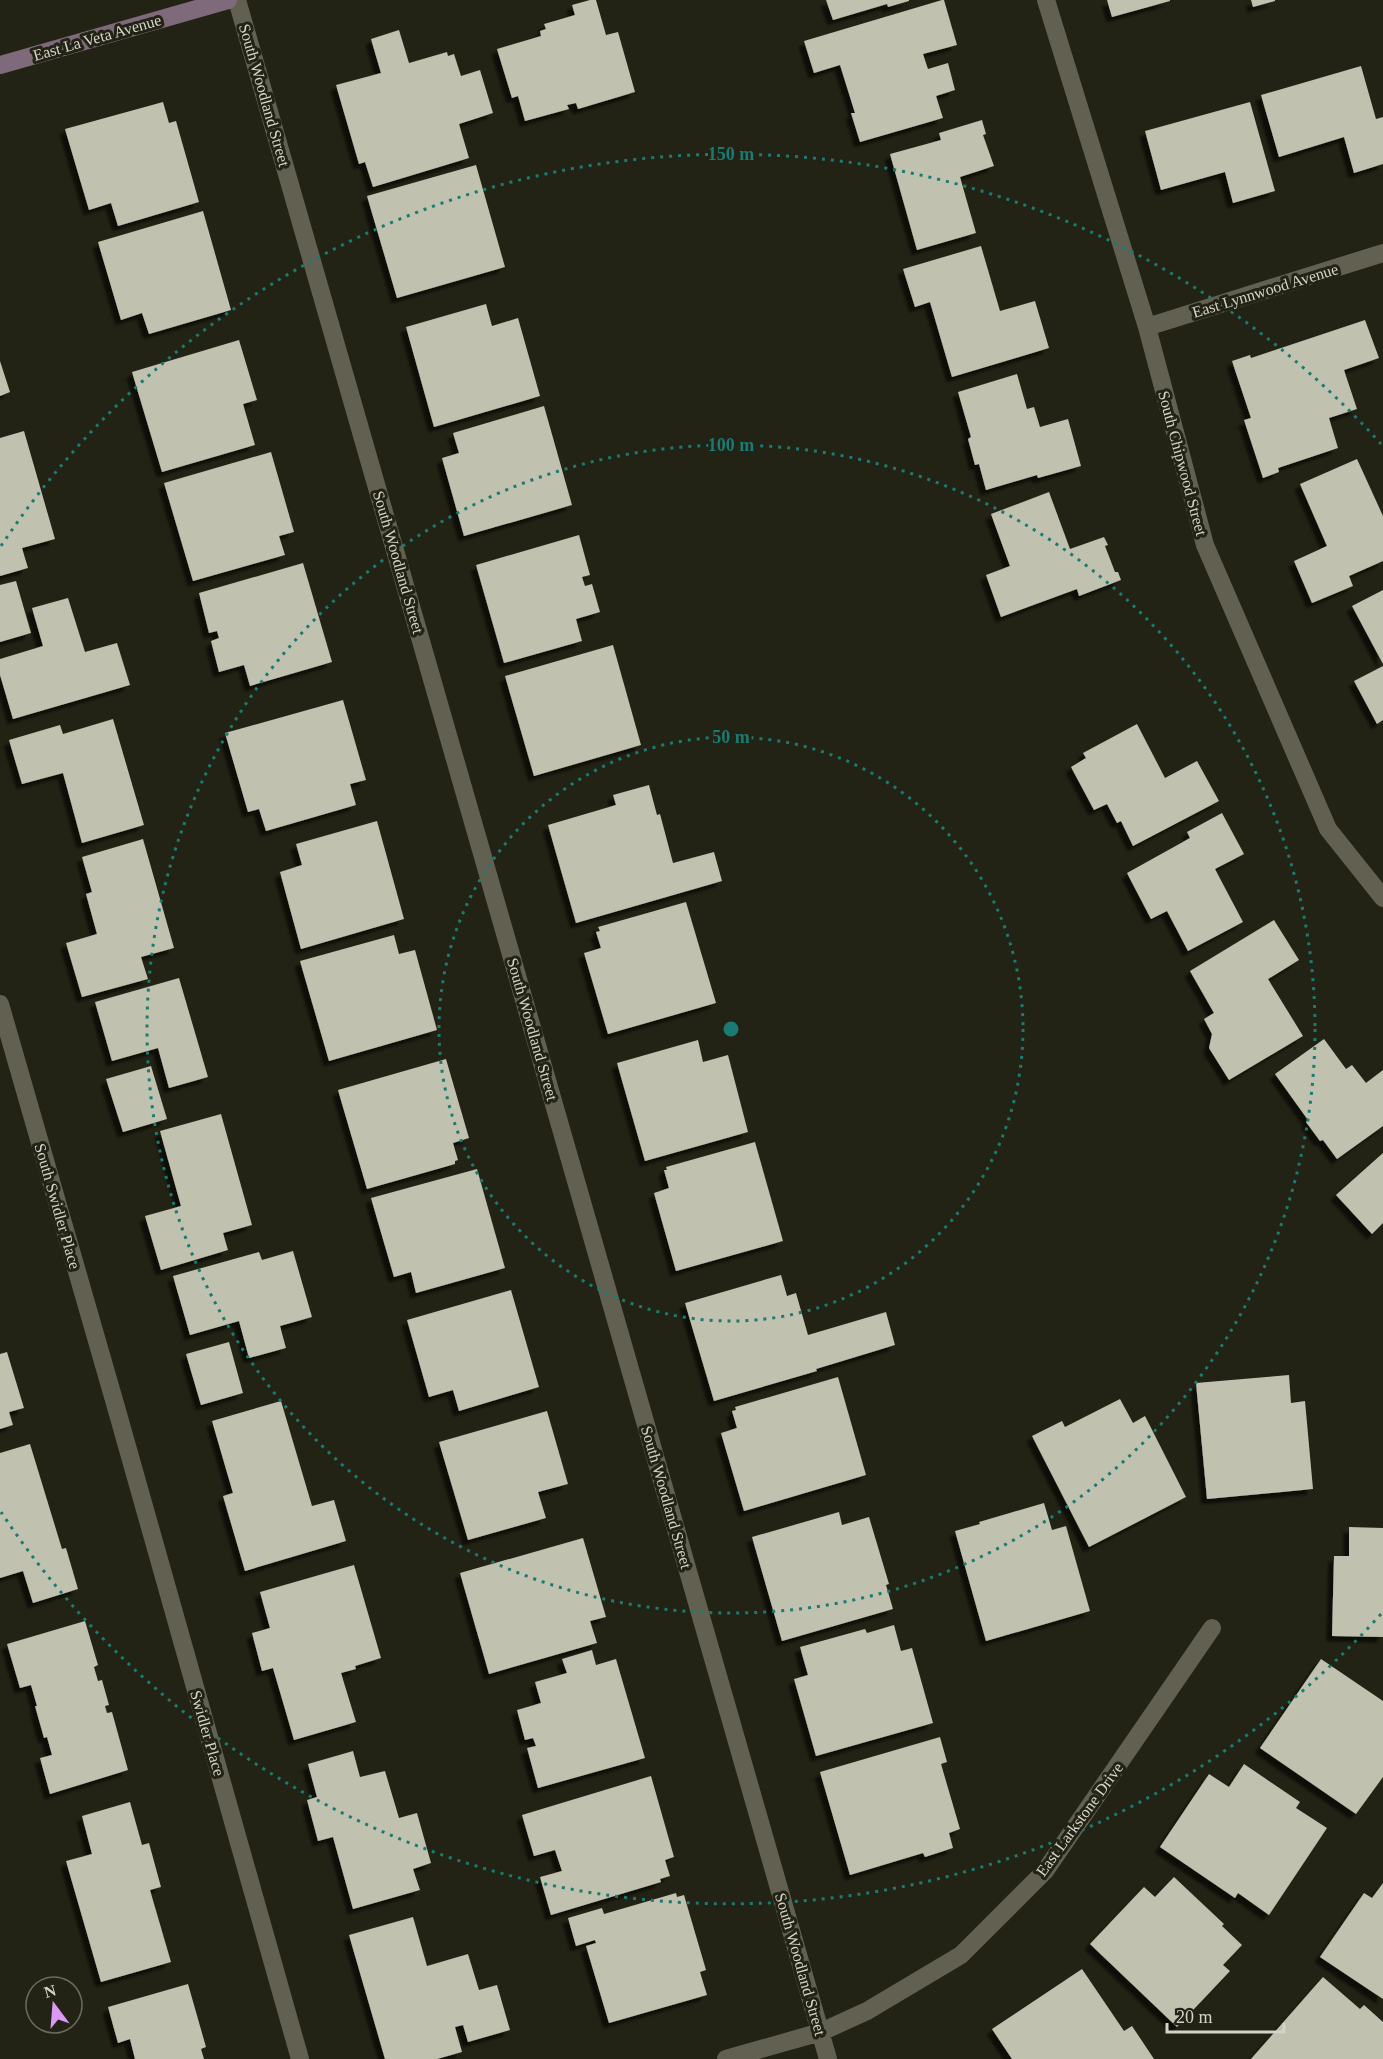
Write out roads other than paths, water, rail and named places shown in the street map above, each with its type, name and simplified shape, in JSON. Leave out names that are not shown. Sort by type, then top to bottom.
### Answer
[{"type":"street","name":"East La Veta Avenue","points":[[0,65],[228,0]]},
{"type":"street","name":"South Woodland Street","points":[[237,0],[828,2059]]},
{"type":"street","name":"South Chipwood Street","points":[[1046,0],[1147,327],[1204,545],[1328,829],[1383,898]]},
{"type":"street","name":"East Lynnwood Avenue","points":[[1147,327],[1383,253]]},
{"type":"street","name":"South Swidler Place","points":[[0,1004],[116,1407]]},
{"type":"street","name":"Swidler Place","points":[[116,1407],[300,2059]]},
{"type":"street","name":"East Larkstone Drive","points":[[726,2059],[821,2032],[867,2011],[961,1955],[1045,1871],[1212,1628]]}]
